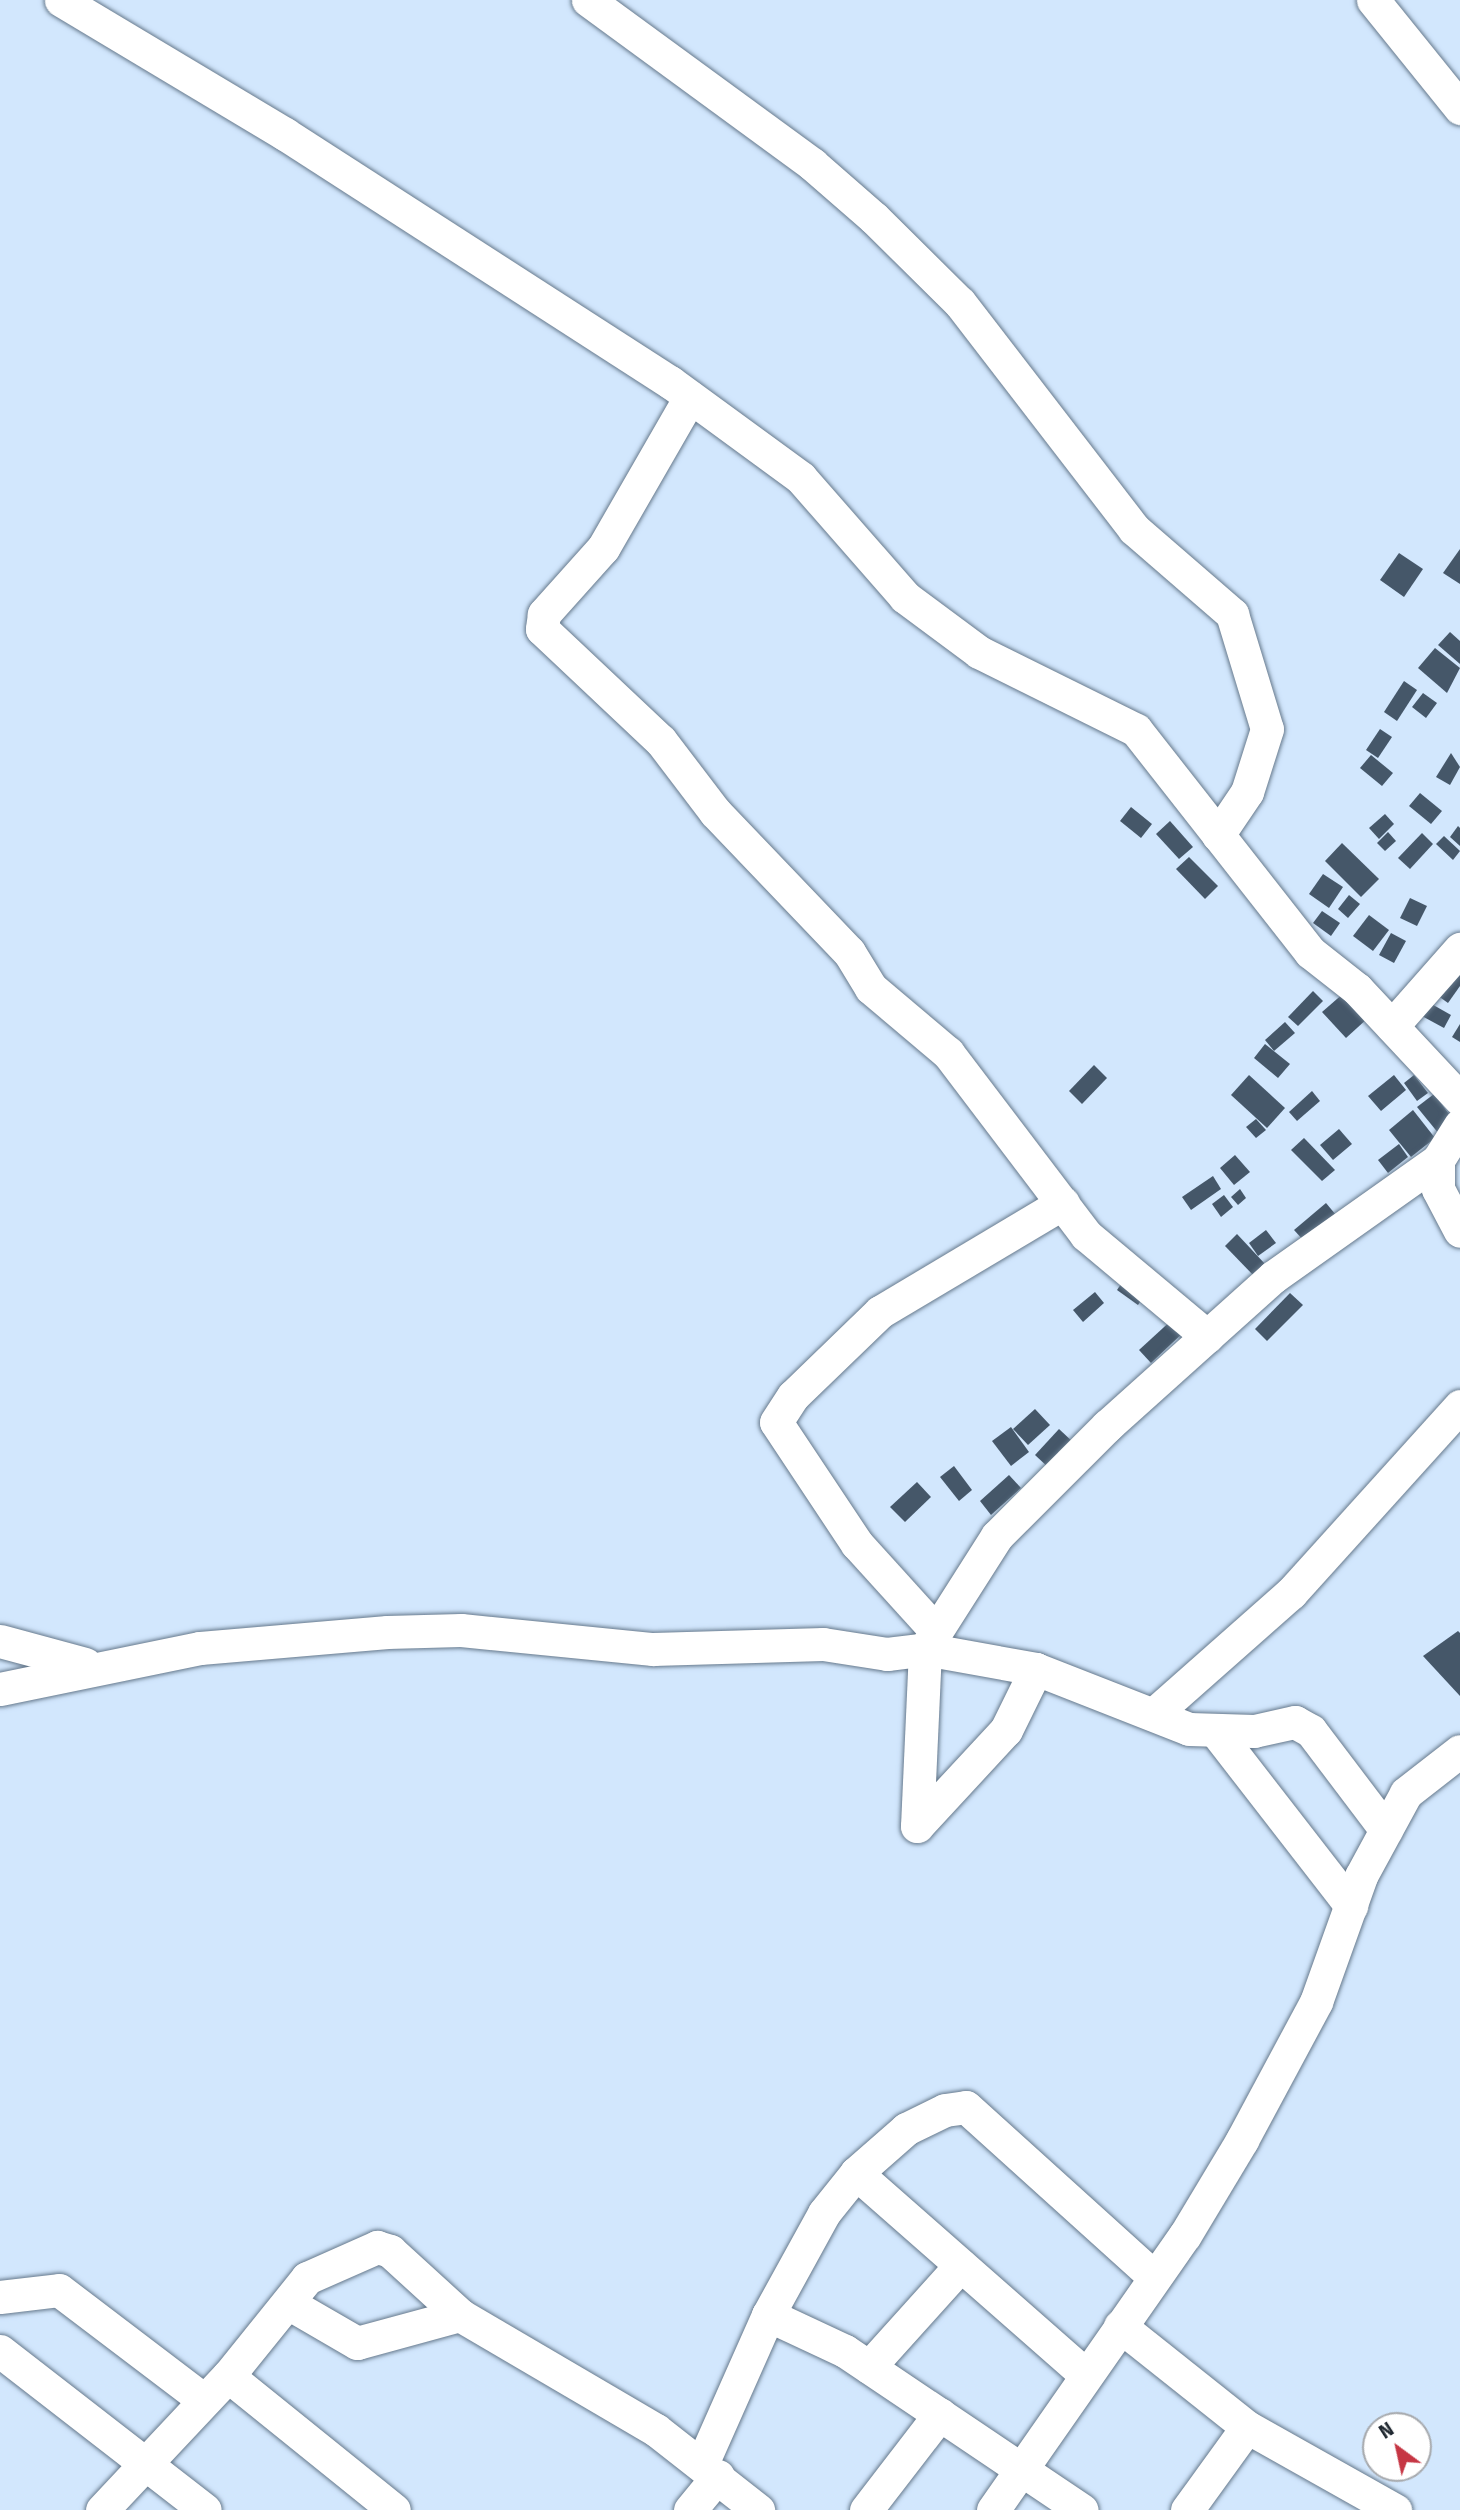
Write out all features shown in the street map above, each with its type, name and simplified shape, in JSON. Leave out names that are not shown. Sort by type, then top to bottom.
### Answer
[{"type":"street","points":[[61,0],[285,134],[691,397],[801,478],[905,597],[979,652],[1136,730],[1310,952],[1392,1026],[1460,1099]]},
{"type":"street","points":[[588,0],[812,164],[874,218],[960,303],[1134,528],[1232,614],[1267,729],[1247,792],[1218,835]]},
{"type":"street","points":[[1373,0],[1460,108]]},
{"type":"street","points":[[691,397],[603,548],[544,614],[542,629],[661,741],[715,811],[849,952],[871,988],[948,1053],[1063,1203],[1117,1267],[1207,1336]]},
{"type":"street","points":[[1392,1026],[1460,949]]},
{"type":"street","points":[[1036,1669],[1006,1730],[917,1826],[931,1640],[997,1536],[1207,1336],[1273,1277],[1438,1160],[1460,1125]]},
{"type":"street","points":[[1438,1160],[1438,1189],[1460,1231]]},
{"type":"street","points":[[931,1640],[857,1544],[776,1422],[793,1396],[880,1312],[1063,1203]]},
{"type":"street","points":[[1154,1714],[1291,1593],[1460,1406]]},
{"type":"street","points":[[0,1689],[200,1648],[449,1631],[653,1649],[823,1644],[887,1654],[931,1640],[1036,1669],[1154,1714],[1217,1733],[1295,1722],[1311,1731],[1386,1830]]},
{"type":"street","points":[[0,1641],[104,1667]]},
{"type":"street","points":[[1217,1733],[1351,1906]]},
{"type":"street","points":[[993,2510],[1154,2277],[1287,2061],[1351,1906],[1406,1793],[1460,1751]]},
{"type":"street","points":[[690,2510],[710,2470],[768,2315],[824,2213],[856,2173],[905,2130],[945,2110],[966,2107],[1154,2277]]},
{"type":"street","points":[[856,2173],[1085,2374]]},
{"type":"street","points":[[102,2510],[228,2376],[313,2274],[384,2247],[460,2315],[710,2470],[758,2510]]},
{"type":"street","points":[[869,2367],[961,2265]]},
{"type":"street","points":[[0,2297],[59,2290],[204,2400]]},
{"type":"street","points":[[288,2302],[357,2343],[460,2315]]},
{"type":"street","points":[[768,2315],[869,2367],[1082,2510]]},
{"type":"street","points":[[1120,2326],[1247,2427],[1395,2510]]},
{"type":"street","points":[[0,2351],[205,2510]]},
{"type":"street","points":[[228,2376],[394,2510]]},
{"type":"street","points":[[866,2510],[940,2414]]},
{"type":"street","points":[[1187,2510],[1247,2427]]},
{"type":"building","points":[[1460,549],[1460,584],[1443,573]]},
{"type":"building","points":[[1399,553],[1423,569],[1404,597],[1380,580]]},
{"type":"building","points":[[1450,632],[1460,641],[1460,664],[1438,645]]},
{"type":"building","points":[[1435,648],[1460,668],[1447,693],[1418,668]]},
{"type":"building","points":[[1404,681],[1417,690],[1397,721],[1384,712]]},
{"type":"building","points":[[1423,693],[1437,703],[1426,718],[1412,707]]},
{"type":"building","points":[[1380,729],[1392,737],[1378,758],[1366,750]]},
{"type":"building","points":[[1451,753],[1460,767],[1450,785],[1436,777]]},
{"type":"building","points":[[1371,755],[1393,773],[1382,786],[1360,768]]},
{"type":"building","points":[[1420,793],[1442,811],[1431,824],[1409,806]]},
{"type":"building","points":[[1131,807],[1152,824],[1141,838],[1120,821]]},
{"type":"building","points":[[1385,814],[1394,824],[1379,839],[1369,828]]},
{"type":"building","points":[[1170,821],[1193,847],[1179,859],[1156,834]]},
{"type":"building","points":[[1458,826],[1460,828],[1460,846],[1450,837]]},
{"type":"building","points":[[1388,832],[1396,841],[1385,851],[1377,843]]},
{"type":"building","points":[[1422,833],[1433,844],[1410,869],[1398,858]]},
{"type":"building","points":[[1444,836],[1460,851],[1453,860],[1436,844]]},
{"type":"building","points":[[1342,843],[1379,879],[1361,897],[1325,861]]},
{"type":"building","points":[[1189,857],[1218,886],[1205,899],[1176,869]]},
{"type":"building","points":[[1323,874],[1343,887],[1329,908],[1309,894]]},
{"type":"building","points":[[1349,895],[1360,904],[1348,918],[1338,909]]},
{"type":"building","points":[[1410,898],[1427,906],[1417,926],[1400,918]]},
{"type":"building","points":[[1322,911],[1340,923],[1331,936],[1313,923]]},
{"type":"building","points":[[1369,915],[1389,930],[1373,951],[1353,936]]},
{"type":"building","points":[[1391,933],[1406,941],[1394,963],[1379,955]]},
{"type":"building","points":[[1460,964],[1460,986],[1448,1003],[1434,993]]},
{"type":"building","points":[[1313,991],[1323,1001],[1298,1026],[1288,1017]]},
{"type":"building","points":[[1345,992],[1368,1018],[1346,1038],[1322,1012]]},
{"type":"building","points":[[1428,1002],[1451,1015],[1444,1028],[1420,1015]]},
{"type":"building","points":[[1285,1022],[1295,1033],[1274,1051],[1265,1040]]},
{"type":"building","points":[[1460,1024],[1460,1042],[1452,1037]]},
{"type":"building","points":[[1265,1044],[1290,1064],[1278,1078],[1254,1058]]},
{"type":"building","points":[[1094,1065],[1107,1078],[1082,1104],[1069,1091]]},
{"type":"building","points":[[1249,1075],[1285,1108],[1267,1128],[1231,1095]]},
{"type":"building","points":[[1394,1075],[1406,1090],[1381,1111],[1368,1096]]},
{"type":"building","points":[[1414,1075],[1428,1093],[1417,1101],[1404,1083]]},
{"type":"building","points":[[1312,1091],[1320,1101],[1297,1121],[1289,1112]]},
{"type":"building","points":[[1434,1094],[1455,1122],[1439,1134],[1417,1107]]},
{"type":"building","points":[[1413,1110],[1435,1138],[1411,1157],[1389,1130]]},
{"type":"building","points":[[1256,1119],[1266,1130],[1256,1138],[1246,1127]]},
{"type":"building","points":[[1339,1129],[1352,1144],[1333,1160],[1320,1145]]},
{"type":"building","points":[[1304,1138],[1335,1170],[1322,1181],[1291,1150]]},
{"type":"building","points":[[1399,1144],[1408,1157],[1388,1173],[1378,1160]]},
{"type":"building","points":[[1235,1155],[1250,1172],[1234,1185],[1220,1168]]},
{"type":"building","points":[[1213,1176],[1221,1189],[1191,1210],[1182,1197]]},
{"type":"building","points":[[1240,1189],[1246,1198],[1238,1205],[1231,1197]]},
{"type":"building","points":[[1224,1195],[1233,1207],[1221,1217],[1212,1204]]},
{"type":"building","points":[[1326,1203],[1336,1215],[1304,1241],[1294,1230]]},
{"type":"building","points":[[1266,1230],[1276,1243],[1258,1256],[1249,1243]]},
{"type":"building","points":[[1237,1234],[1266,1265],[1254,1276],[1225,1246]]},
{"type":"building","points":[[1125,1278],[1146,1293],[1138,1305],[1117,1290]]},
{"type":"building","points":[[1095,1292],[1104,1303],[1083,1322],[1073,1310]]},
{"type":"building","points":[[1290,1293],[1303,1305],[1267,1341],[1255,1329]]},
{"type":"building","points":[[1175,1317],[1187,1329],[1151,1363],[1139,1350]]},
{"type":"building","points":[[1035,1409],[1050,1425],[1028,1445],[1013,1429]]},
{"type":"building","points":[[1011,1427],[1029,1452],[1011,1466],[992,1441]]},
{"type":"building","points":[[1059,1429],[1074,1443],[1050,1469],[1035,1455]]},
{"type":"building","points":[[954,1466],[972,1490],[959,1501],[940,1477]]},
{"type":"building","points":[[1009,1475],[1021,1488],[991,1515],[980,1501]]},
{"type":"building","points":[[917,1482],[931,1497],[905,1522],[890,1507]]},
{"type":"building","points":[[1458,1631],[1460,1633],[1460,1696],[1423,1656]]}]
